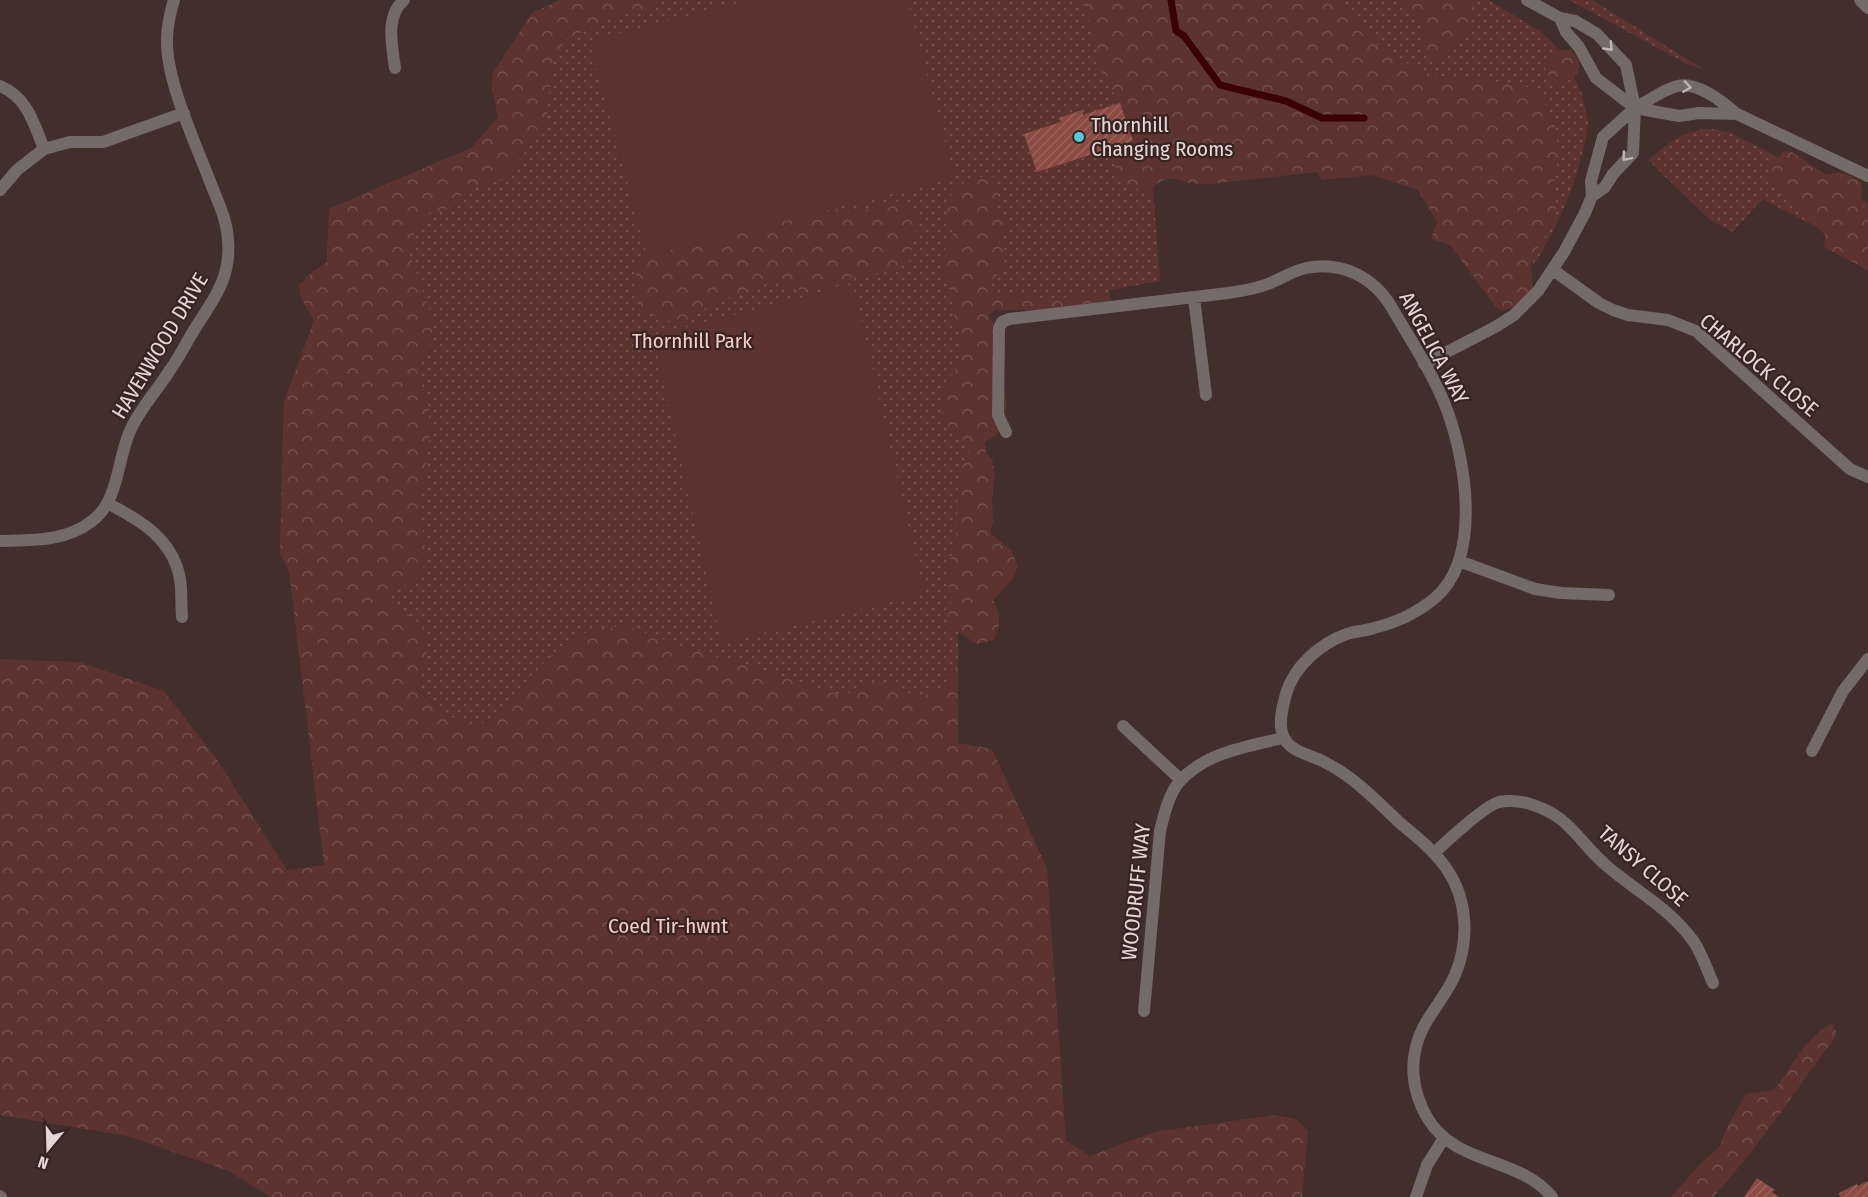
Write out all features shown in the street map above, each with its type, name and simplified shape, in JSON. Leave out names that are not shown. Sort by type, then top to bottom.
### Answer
[{"type":"street","name":"HAVENWOOD DRIVE","points":[[0,541],[53,539],[93,521],[113,491],[122,452],[135,420],[170,371],[220,292],[226,275],[229,256],[226,225],[184,113],[168,57],[168,23],[174,0]]},
{"type":"street","points":[[395,68],[392,18],[397,6],[404,0]]},
{"type":"street","points":[[1527,0],[1560,18],[1575,21],[1597,34],[1626,65],[1635,108],[1633,153],[1617,168],[1605,188],[1592,196]]},
{"type":"street","points":[[1860,0],[1868,8]]},
{"type":"street","points":[[1560,18],[1566,32],[1580,47],[1596,78],[1635,108],[1679,116],[1699,113],[1737,114]]},
{"type":"street","points":[[0,86],[11,91],[29,111],[44,149]]},
{"type":"street","points":[[1424,364],[1497,326],[1514,315],[1538,291],[1575,233],[1592,196],[1591,181],[1604,137],[1635,108],[1678,86],[1701,90],[1712,95],[1737,114],[1868,176]]},
{"type":"street","points":[[0,190],[17,170],[44,149],[70,142],[103,142],[184,113]]},
{"type":"street","name":"ANGELICA WAY","points":[[1006,432],[998,415],[999,328],[1002,322],[1009,319],[1194,298],[1251,289],[1305,268],[1342,268],[1357,273],[1383,294],[1447,409],[1461,458],[1465,492],[1465,522],[1459,561],[1451,579],[1438,596],[1425,605],[1401,619],[1340,637],[1315,653],[1300,667],[1289,684],[1283,707],[1280,724],[1283,738]]},
{"type":"street","name":"CHARLOCK CLOSE","points":[[1553,270],[1599,303],[1613,310],[1628,315],[1668,320],[1696,331],[1850,469],[1868,477]]},
{"type":"street","points":[[1194,298],[1206,395]]},
{"type":"street","points":[[107,503],[154,531],[165,543],[180,579],[182,617]]},
{"type":"street","points":[[1459,561],[1535,589],[1562,594],[1609,595]]},
{"type":"street","points":[[1812,751],[1843,691],[1868,659]]},
{"type":"street","points":[[1123,726],[1180,780],[1222,754],[1283,738],[1288,746],[1296,751],[1325,762],[1342,773],[1434,853],[1450,874],[1460,896],[1465,936],[1455,976],[1423,1028],[1415,1047],[1412,1068],[1420,1106],[1431,1124],[1444,1138],[1478,1157],[1535,1179],[1552,1197]]},
{"type":"street","name":"WOODRUFF WAY","points":[[1144,1011],[1160,831],[1166,810],[1180,780]]},
{"type":"street","name":"TANSY CLOSE","points":[[1434,853],[1496,802],[1510,801],[1546,809],[1572,827],[1607,866],[1661,906],[1678,922],[1695,943],[1713,983]]},
{"type":"street","points":[[1416,1197],[1427,1165],[1444,1138]]},
{"type":"green space","name":"Thornhill Park","points":[[560,0],[1098,0],[1152,173],[1160,281],[1109,290],[1110,298],[986,310],[971,634],[958,632],[958,663],[943,687],[918,698],[899,688],[875,681],[843,696],[675,644],[626,626],[605,628],[579,635],[557,650],[530,677],[503,710],[480,725],[463,723],[443,712],[289,571],[280,553],[284,401],[317,309],[327,263],[329,209],[471,148],[498,117],[492,89],[493,73],[532,13]]},
{"type":"green space","name":"Coed Tir-hwnt","points":[[560,0],[665,0],[641,12],[613,17],[564,41],[554,57],[545,127],[503,180],[471,190],[458,198],[445,211],[430,212],[414,232],[410,255],[430,311],[433,341],[416,362],[428,397],[430,434],[426,472],[418,509],[425,542],[423,570],[413,582],[390,592],[393,603],[423,626],[427,655],[416,689],[443,712],[463,723],[480,725],[503,710],[530,677],[557,650],[579,635],[605,628],[626,626],[675,644],[843,696],[875,681],[899,688],[918,698],[943,687],[958,663],[958,743],[992,749],[1047,868],[1066,1141],[1090,1156],[1154,1132],[1274,1115],[1296,1119],[1308,1131],[1302,1197],[270,1197],[229,1171],[127,1136],[0,1115],[0,659],[79,662],[164,691],[216,758],[287,870],[324,865],[289,571],[280,553],[284,401],[314,321],[302,301],[299,285],[327,262],[329,209],[471,148],[498,117],[492,89],[493,73],[532,13]]},
{"type":"green space","points":[[749,0],[907,0],[955,178],[647,256],[589,41]]},
{"type":"green space","points":[[1080,0],[1330,0],[1350,9],[1377,45],[1419,71],[1443,77],[1473,77],[1530,88],[1544,102],[1556,129],[1558,156],[1554,186],[1556,210],[1549,230],[1534,254],[1531,265],[1533,289],[1517,305],[1503,311],[1495,306],[1450,245],[1431,239],[1437,222],[1418,190],[1372,175],[1322,180],[1317,172],[1210,184],[1169,179],[1160,182],[1150,191],[1122,183],[1114,164],[1122,151],[1126,135],[1118,110],[1119,102],[1100,69],[1099,53],[1090,29],[1087,11]]},
{"type":"green space","points":[[1330,0],[1488,0],[1540,31],[1564,57],[1581,91],[1588,121],[1587,131],[1573,185],[1551,235],[1532,268],[1534,254],[1549,230],[1556,210],[1554,186],[1558,156],[1556,129],[1544,102],[1530,88],[1473,77],[1443,77],[1419,71],[1377,45],[1350,9]]},
{"type":"green space","points":[[1405,0],[1472,0],[1474,7],[1469,14],[1472,25],[1466,36],[1444,57],[1436,59],[1429,56],[1422,41],[1425,27],[1410,14]]},
{"type":"green space","points":[[1569,0],[1592,0],[1703,69],[1687,64]]},
{"type":"green space","points":[[1570,49],[1579,61],[1578,73],[1563,85],[1551,79],[1545,69],[1551,52]]},
{"type":"green space","points":[[1703,129],[1731,133],[1868,203],[1868,270],[1824,247],[1829,233],[1762,199],[1733,232],[1710,220],[1648,160],[1674,141]]},
{"type":"green space","points":[[1784,151],[1792,152],[1826,175],[1845,174],[1861,182],[1862,206],[1868,211],[1868,270],[1824,247],[1825,235],[1798,207],[1779,193],[1770,178],[1772,164]]},
{"type":"green space","points":[[987,176],[993,177],[996,182],[999,217],[1009,217],[1010,229],[999,242],[1005,251],[1005,261],[992,284],[993,291],[1055,299],[1089,293],[1109,296],[1111,301],[1054,309],[996,309],[989,315],[1001,338],[998,346],[992,351],[1003,381],[1006,405],[1002,426],[997,434],[985,442],[986,454],[992,459],[995,474],[992,499],[993,519],[990,533],[1012,551],[1018,567],[1011,581],[993,600],[999,620],[994,640],[977,644],[950,627],[946,619],[951,606],[947,574],[956,536],[958,486],[972,444],[964,441],[945,423],[941,409],[940,390],[961,362],[960,336],[954,316],[952,295],[945,280],[942,253],[954,237],[946,209],[951,195],[960,185]]},
{"type":"green space","points":[[892,199],[912,208],[918,219],[909,262],[890,271],[854,277],[821,289],[788,288],[773,282],[716,303],[686,323],[672,322],[641,310],[636,278],[637,261],[653,251],[825,202],[851,213],[866,210]]},
{"type":"green space","points":[[853,284],[924,594],[722,643],[653,336]]},
{"type":"green space","points":[[1833,1023],[1837,1035],[1762,1138],[1713,1197],[1671,1197],[1698,1166],[1720,1146],[1729,1123],[1746,1094],[1774,1090],[1807,1044],[1823,1028]]},
{"type":"building","name":"Thornhill Changing Rooms","points":[[1120,103],[1133,141],[1037,172],[1024,134],[1061,122],[1059,118],[1082,110],[1083,115]]},
{"type":"building","points":[[1757,1178],[1775,1190],[1772,1192],[1779,1197],[1744,1197]]},
{"type":"building","points":[[1868,1181],[1868,1197],[1840,1197],[1839,1193]]},
{"type":"waterway","points":[[1171,0],[1176,31],[1184,36],[1220,85],[1286,101],[1322,118],[1364,118]]},
{"type":"place","name":"Thornhill Changing Rooms","points":[[1079,137]]}]
